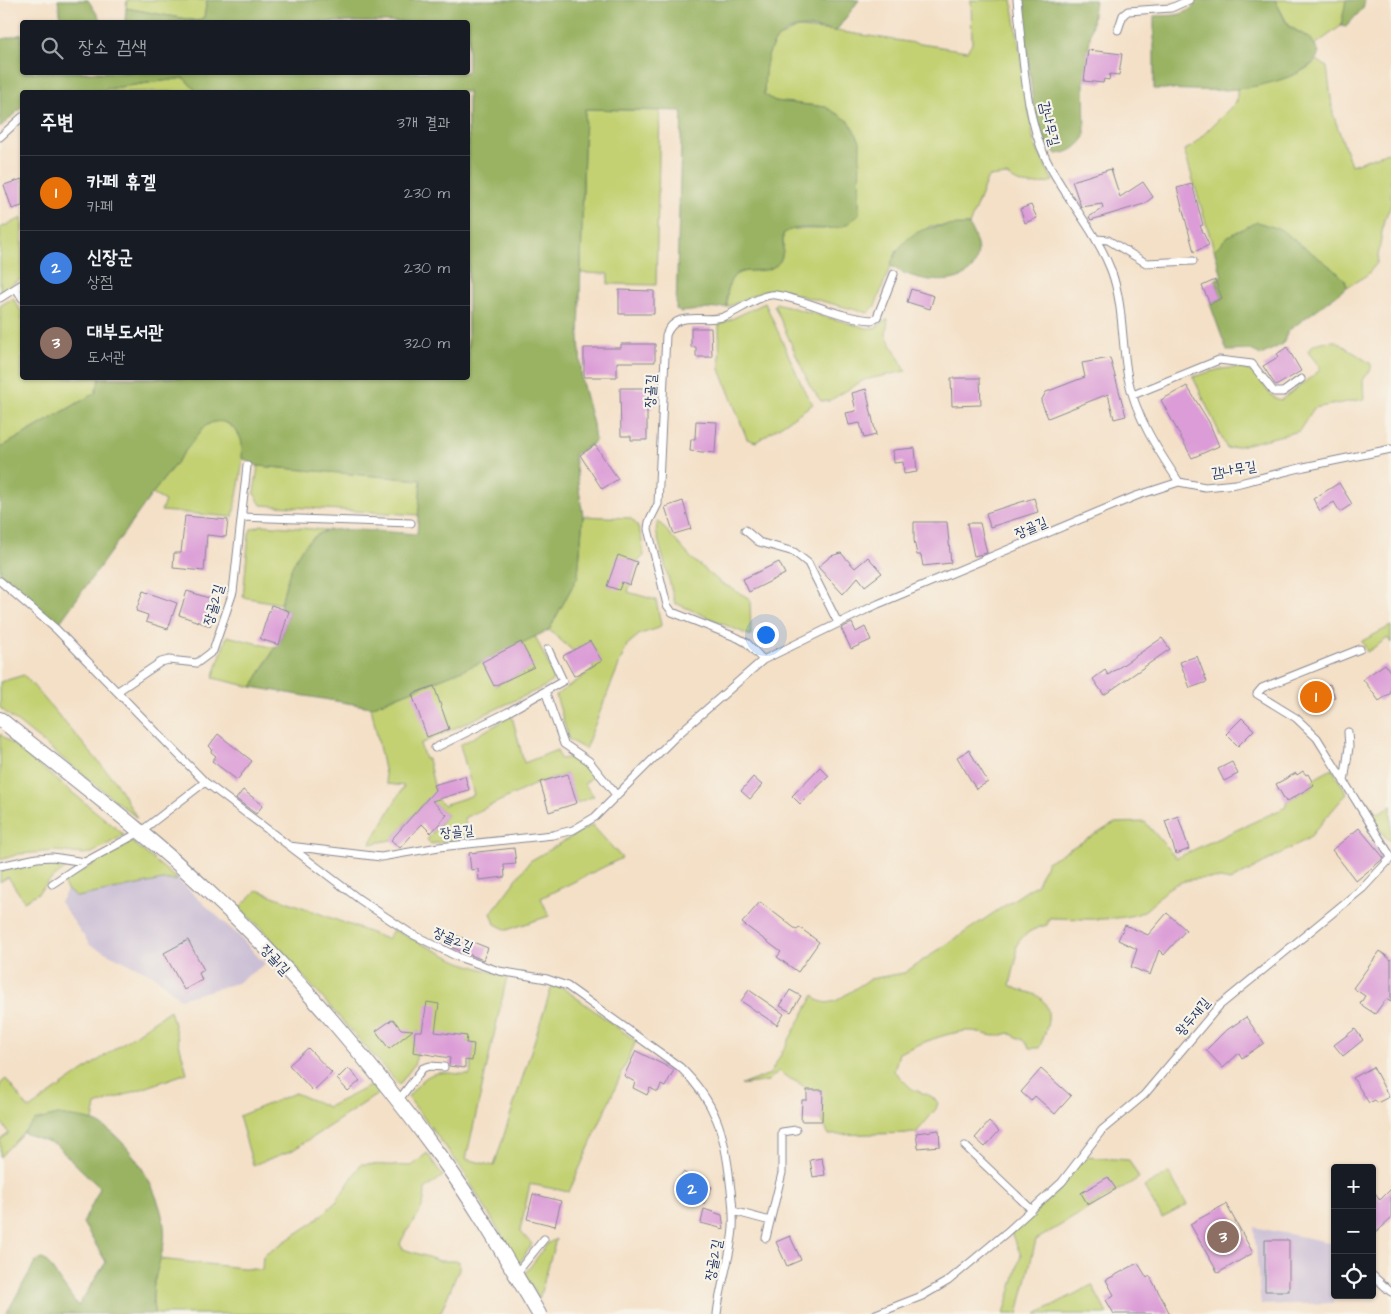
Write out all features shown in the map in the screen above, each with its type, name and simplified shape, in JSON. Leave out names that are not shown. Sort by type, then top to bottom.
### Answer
[{"type":"street","name":"장골1길","points":[[0,719],[140,832],[211,893],[317,1005],[398,1101],[443,1160],[539,1314]]},
{"type":"lane","name":"감나무길","points":[[1018,0],[1029,92],[1039,145],[1047,161],[1098,239],[1111,271],[1121,304],[1128,379],[1133,395],[1144,428],[1179,482],[1205,487],[1236,484],[1313,465],[1391,449]]},
{"type":"lane","points":[[1118,30],[1123,15],[1128,11],[1171,8],[1189,0]]},
{"type":"lane","points":[[0,137],[20,119]]},
{"type":"lane","points":[[1098,239],[1108,240],[1146,263],[1193,261]]},
{"type":"lane","name":"장골길","points":[[763,660],[747,643],[678,615],[667,605],[648,529],[649,522],[658,504],[666,335],[669,327],[676,320],[724,317],[774,295],[872,320],[878,317],[894,274]]},
{"type":"lane","points":[[0,298],[19,286]]},
{"type":"lane","points":[[1133,395],[1219,360],[1252,364],[1274,392],[1283,392],[1301,379]]},
{"type":"lane","name":"장골2길","points":[[118,691],[161,662],[169,660],[197,663],[213,651],[233,592],[247,466]]},
{"type":"lane","name":"장골길","points":[[288,846],[382,856],[439,847],[553,835],[573,830],[595,817],[675,737],[736,681],[763,660],[878,604],[1136,496],[1179,482]]},
{"type":"lane","points":[[242,517],[411,523]]},
{"type":"lane","points":[[745,530],[759,542],[802,556],[808,563],[838,623]]},
{"type":"lane","name":"장골2길","points":[[0,581],[56,629],[205,782],[288,846],[410,933],[458,957],[499,971],[546,979],[567,986],[680,1067],[696,1082],[707,1098],[723,1133],[733,1211],[733,1228],[717,1314]]},
{"type":"lane","points":[[435,748],[563,682],[548,649]]},
{"type":"lane","points":[[1360,649],[1262,688],[1257,694],[1296,718],[1317,738],[1391,858]]},
{"type":"lane","points":[[546,691],[564,744],[589,761],[617,796]]},
{"type":"lane","points":[[1344,782],[1349,747],[1348,732]]},
{"type":"lane","points":[[52,884],[85,862],[140,832],[205,782]]},
{"type":"lane","points":[[0,866],[37,858],[60,858],[85,862]]},
{"type":"lane","name":"왕두재길","points":[[876,1314],[922,1296],[948,1281],[1032,1210],[1062,1182],[1102,1130],[1144,1095],[1219,1006],[1363,888],[1391,858]]},
{"type":"lane","points":[[398,1101],[423,1068],[430,1066],[444,1067]]},
{"type":"lane","points":[[766,1238],[782,1173],[782,1132],[796,1130]]},
{"type":"lane","points":[[965,1146],[1032,1210]]},
{"type":"lane","points":[[733,1211],[770,1221]]},
{"type":"lane","points":[[515,1275],[544,1240]]},
{"type":"lane","points":[[1376,1279],[1391,1292]]},
{"type":"shaded area","points":[[163,880],[178,880],[240,937],[265,964],[237,983],[180,999],[155,976],[90,945],[60,902],[67,890],[77,897]]},
{"type":"shaded area","points":[[1254,1227],[1331,1242],[1331,1299],[1334,1299],[1334,1303],[1261,1305]]},
{"type":"green space","points":[[58,0],[88,0],[101,20],[61,20]]},
{"type":"green space","points":[[127,0],[207,0],[204,17],[199,20],[126,8]]},
{"type":"green space","points":[[207,0],[859,0],[836,31],[801,27],[786,32],[778,38],[773,45],[766,64],[764,94],[775,101],[826,107],[849,121],[860,141],[859,214],[843,226],[836,228],[804,228],[789,230],[783,234],[783,252],[780,261],[764,270],[738,273],[732,279],[728,289],[727,307],[681,312],[676,309],[682,111],[585,109],[579,338],[582,382],[593,424],[595,442],[574,455],[583,516],[578,576],[549,630],[482,662],[371,707],[252,687],[275,648],[279,645],[289,611],[280,608],[285,586],[299,553],[306,544],[315,536],[331,530],[417,534],[421,480],[258,466],[242,458],[241,439],[233,427],[224,422],[214,422],[204,427],[152,494],[58,625],[0,574],[0,448],[95,393],[99,380],[470,380],[470,90],[195,90],[184,78],[104,90],[20,90],[20,109],[0,127],[0,40],[20,35],[20,75],[470,75],[470,20],[199,20],[204,17]]},
{"type":"green space","points":[[971,0],[1012,0],[1034,143],[1053,181],[1029,185],[1018,182],[1007,175],[988,177],[969,225],[930,226],[897,250],[875,306],[868,313],[775,289],[765,290],[727,307],[728,289],[732,279],[738,273],[764,270],[780,261],[783,252],[783,234],[789,229],[825,229],[826,107],[775,101],[764,94],[765,62],[776,39],[797,28],[836,31],[967,51],[972,43]]},
{"type":"green space","points":[[1022,0],[1095,0],[1084,84],[1085,137],[1080,144],[1070,151],[1057,154],[1046,145],[1034,113]]},
{"type":"green space","points":[[1197,0],[1275,0],[1288,26],[1311,39],[1319,53],[1306,68],[1295,74],[1257,86],[1216,90],[1154,89],[1154,16],[1184,13],[1194,6]]},
{"type":"green space","points":[[1275,0],[1346,0],[1347,3],[1341,26],[1315,45],[1311,39],[1289,26]]},
{"type":"green space","points":[[1346,0],[1365,0],[1363,8],[1346,27],[1341,26]]},
{"type":"green space","points":[[126,8],[192,20],[125,20]]},
{"type":"green space","points":[[1317,60],[1327,67],[1333,114],[1351,165],[1391,151],[1391,206],[1384,220],[1377,263],[1367,275],[1347,287],[1345,280],[1228,236],[1214,250],[1184,150],[1191,147],[1237,101],[1237,89],[1290,76],[1309,67]]},
{"type":"green space","points":[[184,78],[195,90],[105,90]]},
{"type":"green space","points":[[585,109],[660,111],[656,285],[608,284],[608,274],[581,273]]},
{"type":"green space","points":[[20,219],[20,279],[0,292],[0,228]]},
{"type":"green space","points":[[1257,222],[1280,229],[1335,270],[1345,280],[1347,287],[1288,331],[1283,344],[1261,355],[1251,350],[1227,351],[1210,304],[1222,298],[1215,280],[1222,276],[1214,250],[1228,236]]},
{"type":"green space","points":[[969,225],[976,241],[978,254],[972,269],[963,276],[951,280],[938,281],[924,279],[911,276],[890,265],[905,242],[922,230],[942,226]]},
{"type":"green space","points":[[13,298],[20,310],[20,380],[99,380],[95,393],[0,448],[0,306]]},
{"type":"green space","points":[[765,303],[806,394],[813,404],[756,442],[747,439],[720,369],[719,325]]},
{"type":"green space","points":[[776,303],[866,328],[875,328],[888,319],[886,335],[906,371],[864,380],[829,401],[821,401],[810,386],[774,305]]},
{"type":"green space","points":[[1336,341],[1371,364],[1371,369],[1363,380],[1364,399],[1314,408],[1299,431],[1227,449],[1193,377],[1228,368],[1245,369],[1259,379],[1271,395],[1281,400],[1319,371],[1320,367],[1308,352],[1310,348],[1320,342]]},
{"type":"green space","points":[[222,420],[238,433],[243,447],[242,466],[233,517],[161,511],[165,501],[152,494],[204,427],[213,421]]},
{"type":"green space","points":[[258,466],[421,480],[419,515],[261,505],[254,493]]},
{"type":"green space","points":[[583,516],[630,518],[637,525],[641,535],[644,556],[637,562],[628,592],[656,600],[661,625],[659,628],[640,634],[627,645],[585,749],[569,740],[556,695],[594,669],[592,666],[601,661],[590,641],[573,651],[549,630],[578,576]]},
{"type":"green space","points":[[658,521],[692,559],[720,582],[750,599],[751,636],[675,603],[656,531]]},
{"type":"green space","points":[[262,525],[325,530],[306,546],[295,562],[287,580],[281,604],[243,597],[249,534],[251,529]]},
{"type":"green space","points":[[1391,626],[1391,643],[1388,638],[1367,652],[1362,641]]},
{"type":"green space","points":[[227,636],[275,648],[252,687],[213,678]]},
{"type":"green space","points":[[535,636],[553,674],[552,681],[546,686],[420,744],[425,759],[428,759],[437,799],[443,805],[474,795],[460,745],[512,716],[524,763],[557,750],[560,759],[574,757],[595,775],[584,784],[594,796],[577,803],[567,774],[540,782],[464,818],[470,837],[431,844],[427,840],[447,815],[428,798],[391,840],[370,844],[404,786],[387,784],[371,707],[482,662],[495,686],[533,667],[521,642]]},
{"type":"green space","points":[[24,675],[115,781],[137,818],[0,708],[0,682]]},
{"type":"green space","points":[[0,734],[124,835],[92,853],[82,854],[57,851],[19,854],[0,860]]},
{"type":"green space","points":[[1332,769],[1347,793],[1309,838],[1230,881],[1205,878],[1178,883],[1170,887],[1139,914],[1102,919],[1049,918],[1047,925],[1025,935],[1016,946],[1017,956],[1010,985],[1036,995],[1046,1006],[1048,1013],[1047,1027],[1039,1048],[1030,1048],[1023,1040],[1009,1033],[991,1036],[967,1031],[940,1036],[899,1053],[894,1071],[912,1089],[931,1096],[938,1103],[936,1109],[916,1133],[829,1135],[822,1121],[822,1090],[807,1090],[779,1071],[768,1081],[741,1085],[770,1074],[814,995],[819,1001],[827,1003],[836,1001],[870,979],[904,973],[1037,884],[1047,862],[1115,823],[1145,822],[1176,858],[1286,807],[1286,802],[1314,785],[1312,780]]},
{"type":"green space","points":[[1366,800],[1378,813],[1391,806],[1391,841],[1386,838],[1363,804]]},
{"type":"green space","points":[[592,825],[622,858],[541,898],[549,916],[507,930],[495,924],[491,913],[530,861]]},
{"type":"green space","points":[[132,842],[178,880],[163,880],[77,897],[67,890],[63,882]]},
{"type":"green space","points":[[35,864],[69,866],[50,880],[38,893],[24,901],[8,877],[0,882],[0,871]]},
{"type":"green space","points":[[257,890],[387,939],[393,930],[460,962],[507,977],[466,1159],[494,1166],[552,986],[563,988],[636,1041],[569,1192],[530,1184],[520,1231],[532,1244],[519,1264],[460,1166],[408,1097],[422,1080],[428,1076],[441,1073],[470,1075],[474,1044],[444,1034],[416,1031],[413,1051],[418,1052],[414,1065],[399,1085],[259,926],[239,908]]},
{"type":"green space","points":[[170,1010],[187,1073],[96,1105],[93,1121],[58,1115],[34,1121],[0,1157],[0,1140],[9,1133],[0,1120],[0,1084],[6,1079],[29,1109]]},
{"type":"green space","points":[[374,1084],[381,1092],[293,1150],[253,1165],[239,1116],[295,1093],[328,1107]]},
{"type":"green space","points":[[58,1115],[92,1121],[106,1128],[133,1155],[154,1190],[164,1227],[164,1243],[155,1278],[153,1296],[155,1314],[6,1314],[36,1261],[43,1259],[47,1262],[78,1306],[106,1262],[83,1223],[100,1188],[55,1144],[23,1133],[34,1121]]},
{"type":"green space","points":[[427,1153],[443,1176],[425,1189],[422,1206],[400,1244],[403,1249],[440,1261],[459,1261],[459,1269],[440,1314],[155,1314],[153,1294],[159,1259],[262,1270],[263,1256],[314,1222],[336,1202],[361,1164],[412,1166]]},
{"type":"green space","points":[[1085,1157],[1129,1160],[1139,1178],[1036,1240],[1018,1314],[1004,1314],[1021,1255],[1011,1233],[1055,1194]]},
{"type":"green space","points":[[1169,1173],[1187,1205],[1162,1218],[1144,1187]]},
{"type":"green space","points":[[556,1239],[539,1299],[525,1274],[547,1244]]},
{"type":"green space","points":[[1092,1285],[1107,1314],[1036,1314]]},
{"type":"building","points":[[1088,50],[1122,54],[1119,75],[1110,74],[1109,80],[1104,79],[1103,83],[1084,81]]},
{"type":"building","points":[[1111,169],[1120,197],[1143,182],[1153,197],[1144,204],[1091,220],[1089,217],[1103,208],[1102,204],[1081,207],[1072,181]]},
{"type":"building","points":[[20,180],[20,207],[12,209],[4,185]]},
{"type":"building","points":[[1192,184],[1203,225],[1200,226],[1209,245],[1194,252],[1177,188]]},
{"type":"building","points":[[1031,205],[1037,218],[1025,223],[1020,209]]},
{"type":"building","points":[[1215,280],[1222,298],[1210,304],[1202,286]]},
{"type":"building","points":[[911,289],[934,296],[930,309],[907,302]]},
{"type":"building","points":[[619,290],[654,291],[654,314],[619,314]]},
{"type":"building","points":[[691,328],[711,328],[712,357],[696,357],[696,347],[691,347]]},
{"type":"building","points":[[621,344],[655,344],[655,362],[617,362],[617,377],[584,377],[584,348],[621,348]]},
{"type":"building","points":[[1287,347],[1301,371],[1276,386],[1263,366],[1278,357],[1277,354]]},
{"type":"building","points":[[1110,358],[1126,416],[1114,419],[1108,394],[1048,418],[1041,401],[1046,392],[1085,377],[1082,363]]},
{"type":"building","points":[[951,378],[980,378],[981,405],[952,406]]},
{"type":"building","points":[[1187,386],[1209,422],[1219,446],[1192,458],[1161,400]]},
{"type":"building","points":[[620,388],[653,388],[652,409],[647,409],[647,440],[631,440],[631,436],[621,436]]},
{"type":"building","points":[[866,389],[876,435],[864,438],[860,423],[849,425],[846,413],[856,411],[852,393]]},
{"type":"building","points":[[696,421],[717,422],[715,453],[690,451],[691,439],[695,439]]},
{"type":"building","points":[[595,445],[618,479],[602,489],[580,455]]},
{"type":"building","points":[[915,448],[917,472],[904,474],[903,462],[894,463],[893,450]]},
{"type":"building","points":[[1339,483],[1352,504],[1340,512],[1334,502],[1320,511],[1313,499]]},
{"type":"building","points":[[1034,498],[1038,512],[990,527],[986,513]]},
{"type":"building","points":[[683,501],[691,529],[674,534],[665,507]]},
{"type":"building","points":[[185,516],[228,520],[226,537],[207,535],[204,571],[173,568],[174,553],[181,553]]},
{"type":"building","points":[[914,522],[947,522],[951,563],[923,566],[921,555],[917,555],[914,540]]},
{"type":"building","points":[[967,523],[980,523],[987,553],[974,556]]},
{"type":"building","points":[[841,553],[855,568],[868,557],[882,573],[865,586],[858,577],[843,594],[818,567],[831,556]]},
{"type":"building","points":[[618,555],[637,562],[630,585],[622,582],[619,590],[607,586]]},
{"type":"building","points":[[779,562],[785,574],[749,592],[743,579]]},
{"type":"building","points":[[143,591],[177,603],[168,629],[146,622],[148,615],[136,611]]},
{"type":"building","points":[[187,591],[218,601],[210,626],[179,615]]},
{"type":"building","points":[[271,605],[289,611],[279,645],[260,639]]},
{"type":"building","points":[[852,623],[856,632],[865,627],[871,640],[851,649],[841,628]]},
{"type":"building","points":[[1162,638],[1170,649],[1104,695],[1093,679],[1105,670],[1108,675]]},
{"type":"building","points":[[590,641],[602,661],[574,676],[563,656]]},
{"type":"building","points":[[521,642],[534,667],[494,686],[482,662]]},
{"type":"building","points":[[1197,656],[1207,682],[1190,688],[1180,662]]},
{"type":"building","points":[[1385,664],[1391,673],[1391,693],[1379,701],[1363,679]]},
{"type":"building","points":[[1330,684],[1335,697],[1306,709],[1301,696]]},
{"type":"building","points":[[434,686],[449,729],[427,737],[412,694]]},
{"type":"building","points":[[1242,718],[1254,730],[1238,746],[1226,734]]},
{"type":"building","points":[[218,734],[252,761],[237,780],[212,761],[216,756],[211,752],[212,749],[209,746]]},
{"type":"building","points":[[969,750],[988,782],[976,789],[957,757]]},
{"type":"building","points":[[1232,762],[1238,774],[1224,781],[1218,769]]},
{"type":"building","points":[[820,767],[829,776],[800,804],[792,796]]},
{"type":"building","points":[[1303,771],[1306,775],[1308,774],[1314,785],[1286,802],[1276,784]]},
{"type":"building","points":[[568,774],[577,803],[549,812],[540,782]]},
{"type":"building","points":[[465,776],[469,790],[432,801],[447,815],[431,833],[422,824],[400,848],[391,840],[435,790],[433,785]]},
{"type":"building","points":[[753,777],[762,785],[750,799],[741,791]]},
{"type":"building","points":[[243,790],[263,805],[256,814],[236,799]]},
{"type":"building","points":[[1178,816],[1189,849],[1176,854],[1165,821]]},
{"type":"building","points":[[1359,828],[1384,858],[1356,881],[1332,850]]},
{"type":"building","points":[[514,848],[516,864],[504,865],[505,877],[479,880],[478,869],[471,870],[469,853]]},
{"type":"building","points":[[760,902],[797,930],[799,927],[819,942],[798,972],[777,957],[781,952],[742,923]]},
{"type":"building","points":[[1167,913],[1186,930],[1164,955],[1159,950],[1150,975],[1131,967],[1137,949],[1118,940],[1125,925],[1148,935]]},
{"type":"building","points":[[450,933],[488,948],[483,960],[446,945]]},
{"type":"building","points":[[188,940],[204,970],[199,973],[202,980],[184,990],[164,953]]},
{"type":"building","points":[[1380,951],[1391,960],[1391,1002],[1386,999],[1375,1014],[1360,1004],[1365,996],[1353,988]]},
{"type":"building","points":[[749,990],[784,1014],[777,1025],[741,1001]]},
{"type":"building","points":[[790,990],[801,996],[791,1012],[780,1006]]},
{"type":"building","points":[[427,1002],[439,1004],[435,1032],[467,1036],[466,1043],[474,1044],[472,1061],[465,1060],[465,1068],[449,1066],[450,1058],[413,1052],[415,1031],[422,1031]]},
{"type":"building","points":[[1246,1017],[1264,1043],[1242,1058],[1239,1053],[1223,1068],[1206,1050],[1224,1032]]},
{"type":"building","points":[[393,1019],[401,1029],[413,1030],[389,1049],[376,1031]]},
{"type":"building","points":[[1355,1029],[1363,1040],[1343,1056],[1334,1045]]},
{"type":"building","points":[[308,1048],[332,1073],[313,1091],[289,1065]]},
{"type":"building","points":[[636,1051],[674,1070],[665,1087],[661,1085],[658,1092],[650,1088],[647,1095],[633,1088],[635,1082],[624,1076]]},
{"type":"building","points":[[1373,1067],[1389,1097],[1377,1103],[1375,1100],[1369,1103],[1353,1078]]},
{"type":"building","points":[[348,1068],[360,1081],[348,1091],[337,1079]]},
{"type":"building","points":[[1041,1069],[1071,1096],[1055,1114],[1035,1096],[1031,1101],[1021,1092]]},
{"type":"building","points":[[807,1090],[823,1090],[822,1121],[801,1121],[802,1100],[807,1100]]},
{"type":"building","points":[[989,1122],[999,1131],[985,1147],[975,1138]]},
{"type":"building","points":[[939,1130],[940,1146],[918,1148],[916,1133]]},
{"type":"building","points":[[822,1158],[825,1175],[813,1177],[810,1160]]},
{"type":"building","points":[[683,1172],[712,1187],[704,1204],[674,1189]]},
{"type":"building","points":[[1108,1177],[1116,1189],[1088,1205],[1081,1193]]},
{"type":"building","points":[[1391,1189],[1391,1219],[1376,1232],[1376,1194],[1380,1200]]},
{"type":"building","points":[[533,1194],[561,1201],[555,1226],[527,1219]]},
{"type":"building","points":[[1226,1204],[1253,1253],[1218,1273],[1190,1224]]},
{"type":"building","points":[[704,1209],[722,1215],[724,1229],[701,1223]]},
{"type":"building","points":[[790,1236],[801,1260],[787,1266],[776,1242]]},
{"type":"building","points":[[1265,1240],[1289,1240],[1289,1291],[1265,1291]]},
{"type":"building","points":[[1138,1263],[1147,1278],[1150,1276],[1170,1314],[1114,1314],[1106,1300],[1114,1295],[1106,1280]]},
{"type":"place","name":"카페 휴겔","points":[[1316,697]]},
{"type":"place","name":"신장군","points":[[692,1189]]},
{"type":"place","name":"대부도서관","points":[[1223,1237]]}]
